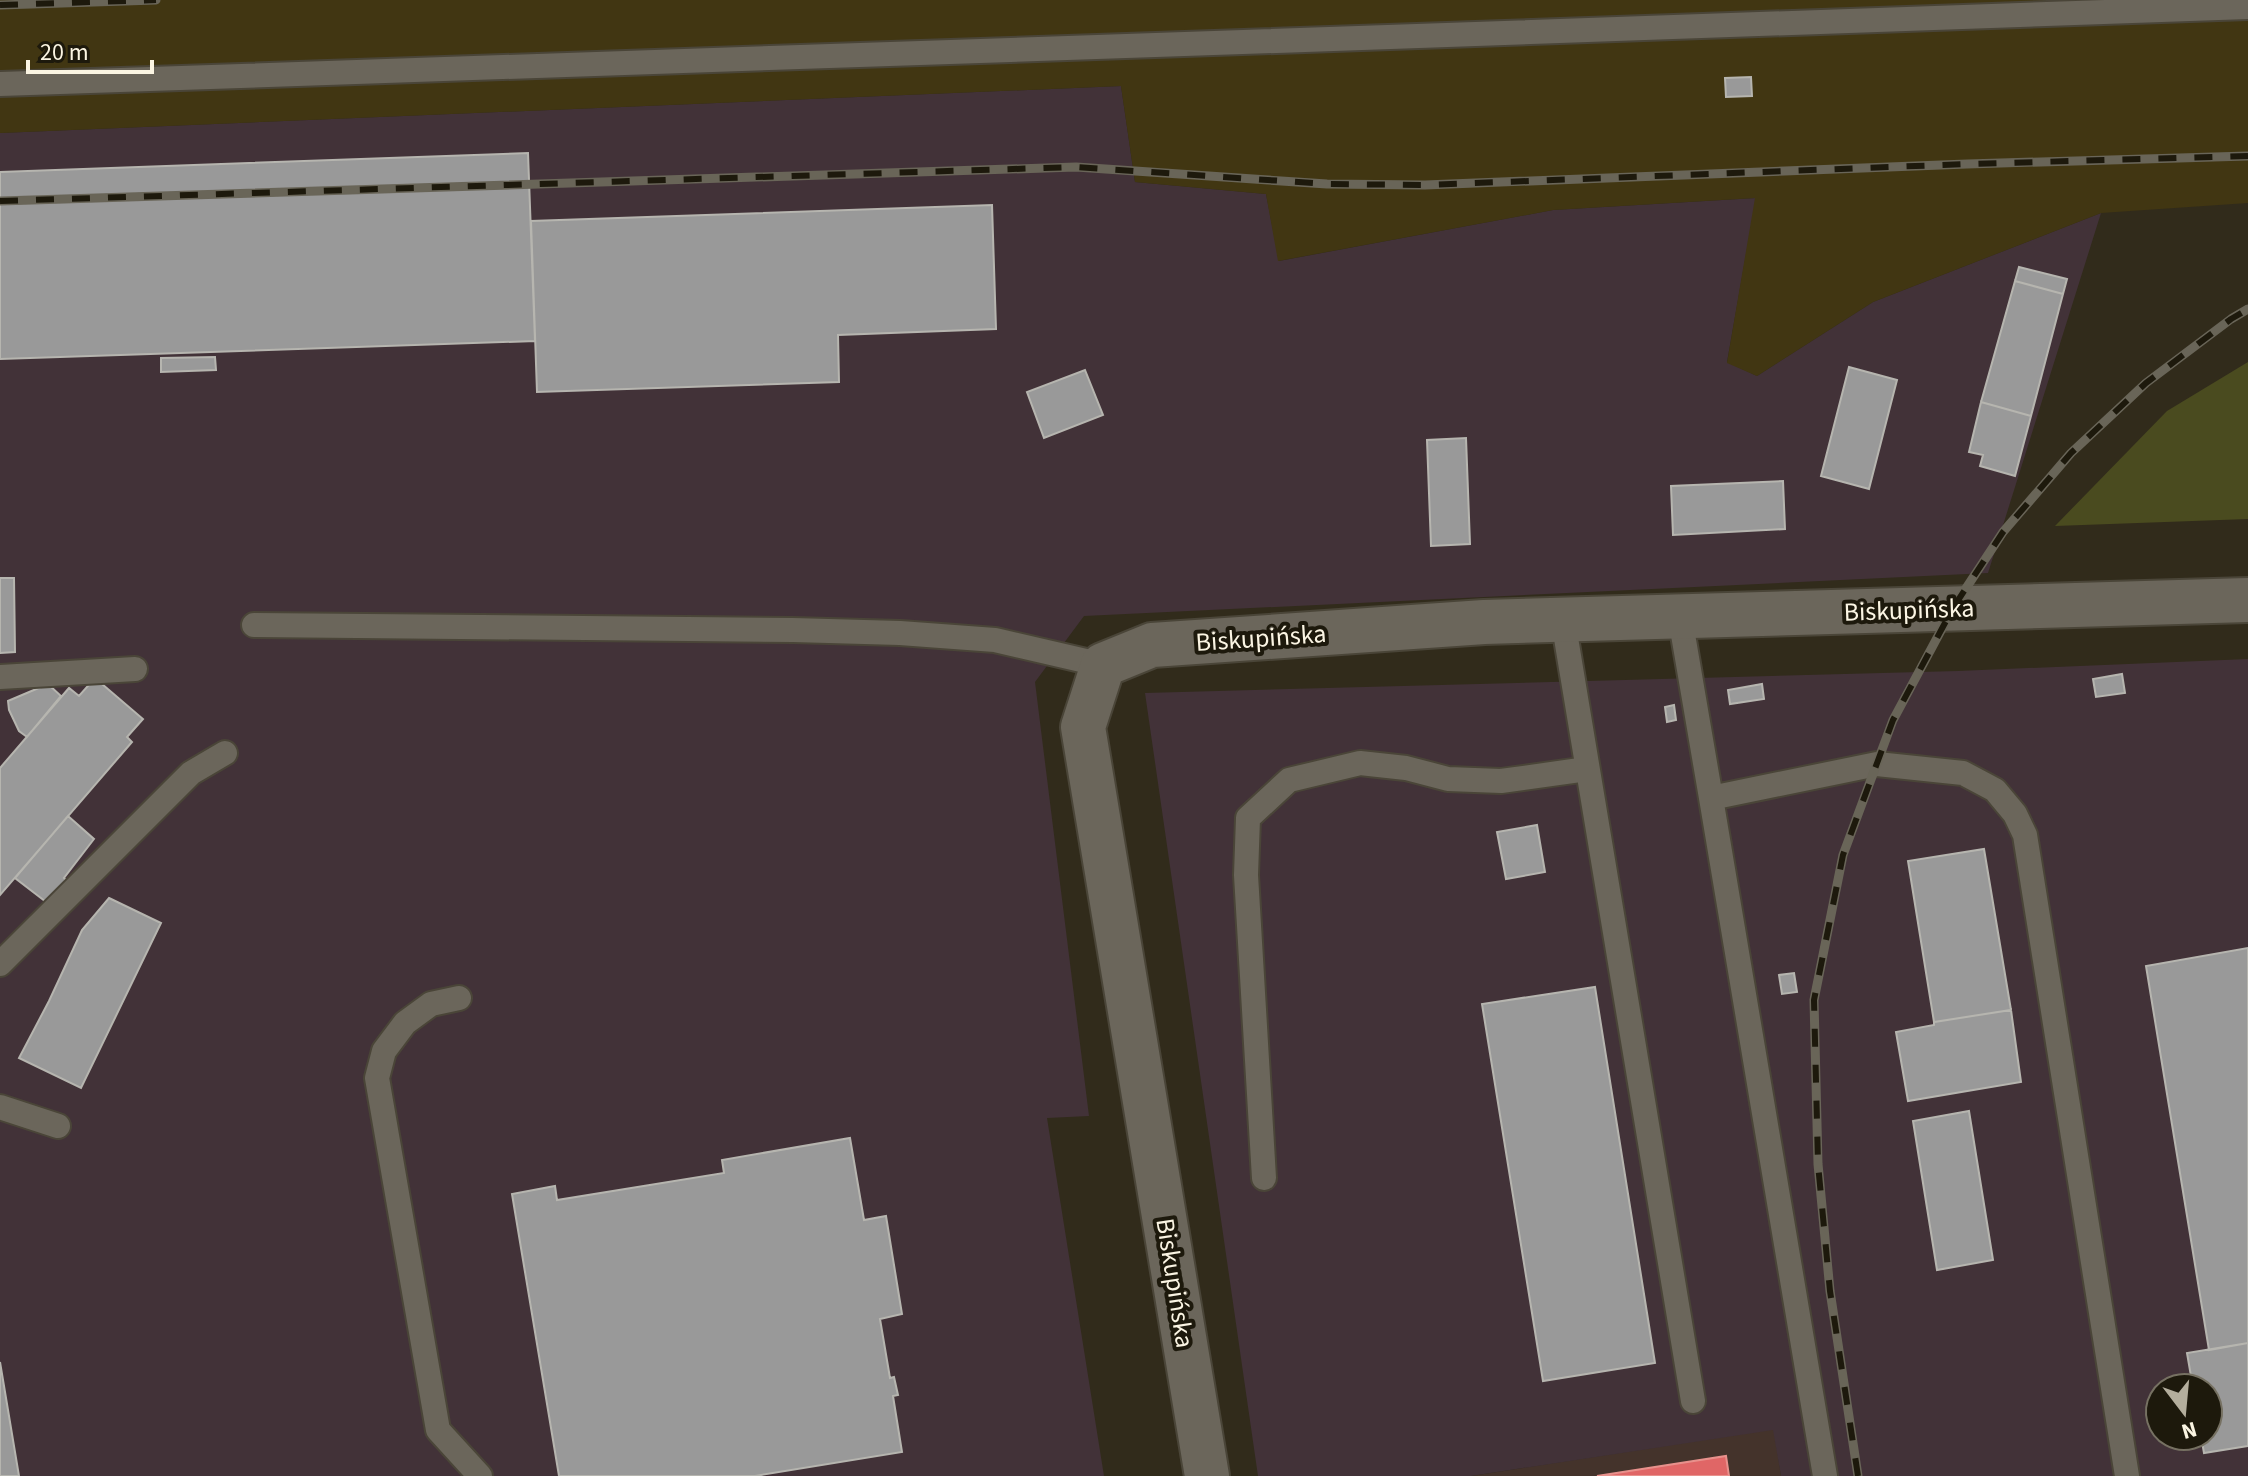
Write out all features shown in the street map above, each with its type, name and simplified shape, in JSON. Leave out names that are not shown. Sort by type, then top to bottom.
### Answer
[{"type":"street","name":"Biskupińska","points":[[1207,1476],[1083,727],[1103,665],[1152,645],[1484,622],[2248,600]]},
{"type":"lane","points":[[0,84],[2248,7]]},
{"type":"lane","points":[[1680,617],[1825,1476]]},
{"type":"lane","points":[[1563,620],[1693,1401]]},
{"type":"lane","points":[[254,625],[900,633],[995,640],[1103,665]]},
{"type":"lane","points":[[0,677],[135,669]]},
{"type":"lane","points":[[0,964],[191,773],[225,753]]},
{"type":"lane","points":[[1264,1178],[1246,875],[1248,818],[1289,780],[1360,763],[1406,768],[1448,779],[1501,781],[1587,769]]},
{"type":"lane","points":[[1711,798],[1877,764],[1963,773],[1995,790],[2015,814],[2025,835],[2127,1476]]},
{"type":"lane","points":[[459,998],[431,1004],[405,1023],[384,1051],[377,1078],[438,1430],[480,1476]]},
{"type":"lane","points":[[0,1107],[58,1126]]},
{"type":"shaded area","points":[[0,0],[2248,0],[2248,203],[2101,213],[1873,302],[1757,376],[1727,363],[1755,198],[1553,210],[1278,261],[1266,194],[1135,182],[1121,86],[0,133]]},
{"type":"shaded area","points":[[1121,86],[1135,182],[1266,194],[1279,261],[1553,210],[1756,198],[1727,362],[1757,376],[1873,302],[2101,213],[1988,573],[1084,616],[1035,682],[1089,1116],[1047,1118],[1104,1476],[0,1476],[0,133]]},
{"type":"shaded area","points":[[2248,362],[2248,519],[2055,526],[2167,411]]},
{"type":"shaded area","points":[[2248,659],[2248,1476],[1781,1476],[1773,1430],[1471,1476],[1258,1476],[1145,693],[1958,671]]},
{"type":"shaded area","points":[[1774,1429],[1781,1476],[1471,1476]]},
{"type":"building: Handel","points":[[1726,1456],[1729,1476],[1597,1476]]},
{"type":"building: Przemysł","points":[[1751,77],[1752,96],[1726,97],[1725,78]]},
{"type":"building: Przemysł","points":[[528,153],[535,341],[0,359],[0,172]]},
{"type":"building: Przemysł","points":[[992,205],[996,329],[838,335],[839,382],[537,392],[531,221]]},
{"type":"building: Przemysł","points":[[2019,267],[2067,279],[2063,294],[2015,281]]},
{"type":"building: Przemysł","points":[[2015,281],[2063,294],[2031,416],[1981,402]]},
{"type":"building: Przemysł","points":[[215,357],[216,370],[161,372],[161,358]]},
{"type":"building: Przemysł","points":[[1849,367],[1897,380],[1869,489],[1821,476]]},
{"type":"building: Przemysł","points":[[1085,370],[1103,415],[1044,438],[1027,392]]},
{"type":"building: Przemysł","points":[[1981,402],[2031,416],[2015,476],[1980,466],[1983,455],[1969,452]]},
{"type":"building: Przemysł","points":[[1466,438],[1470,544],[1431,546],[1427,440]]},
{"type":"building: Przemysł","points":[[1783,481],[1785,529],[1673,535],[1671,486]]},
{"type":"building: Przemysł","points":[[0,578],[14,578],[15,652],[0,653]]},
{"type":"building: Przemysł","points":[[2122,674],[2125,693],[2096,697],[2093,679]]},
{"type":"building: Przemysł","points":[[95,678],[143,719],[127,737],[132,742],[0,895],[0,768],[69,688],[79,696]]},
{"type":"building: Przemysł","points":[[48,684],[61,696],[27,737],[19,731],[8,701]]},
{"type":"building: Przemysł","points":[[1762,684],[1764,699],[1730,704],[1728,690]]},
{"type":"building: Przemysł","points":[[1674,705],[1676,720],[1667,722],[1665,707]]},
{"type":"building: Przemysł","points":[[68,816],[94,839],[64,878],[66,880],[46,902],[15,878]]},
{"type":"building: Przemysł","points":[[1537,825],[1545,872],[1506,879],[1497,832]]},
{"type":"building: Przemysł","points":[[1984,849],[2011,1010],[1934,1022],[1908,861]]},
{"type":"building: Przemysł","points":[[109,898],[161,923],[81,1088],[19,1058],[82,930]]},
{"type":"building: Przemysł","points":[[2248,948],[2248,1343],[2209,1350],[2146,966]]},
{"type":"building: Przemysł","points":[[1794,973],[1797,992],[1782,994],[1779,975]]},
{"type":"building: Przemysł","points":[[1595,987],[1655,1363],[1543,1381],[1482,1004]]},
{"type":"building: Przemysł","points":[[2011,1010],[2021,1082],[1908,1101],[1896,1032],[1934,1025],[1934,1022]]},
{"type":"building: Przemysł","points":[[1969,1111],[1993,1260],[1937,1270],[1913,1121]]},
{"type":"building: Przemysł","points":[[850,1138],[864,1220],[886,1216],[902,1314],[880,1319],[890,1378],[894,1377],[898,1395],[893,1396],[902,1452],[755,1476],[559,1476],[512,1194],[555,1186],[557,1200],[724,1173],[722,1160]]},
{"type":"building: Przemysł","points":[[2248,1343],[2248,1446],[2224,1450],[2224,1372],[2190,1372],[2187,1353]]},
{"type":"building: Przemysł","points":[[0,1362],[19,1476],[0,1476]]},
{"type":"railway","points":[[0,5],[156,0]]},
{"type":"railway","points":[[0,201],[1076,167],[1327,184],[1425,185],[2248,156]]},
{"type":"railway","points":[[1858,1476],[1830,1291],[1818,1164],[1814,1000],[1843,855],[1893,720],[1953,608],[2003,532],[2071,453],[2146,383],[2248,309]]}]
